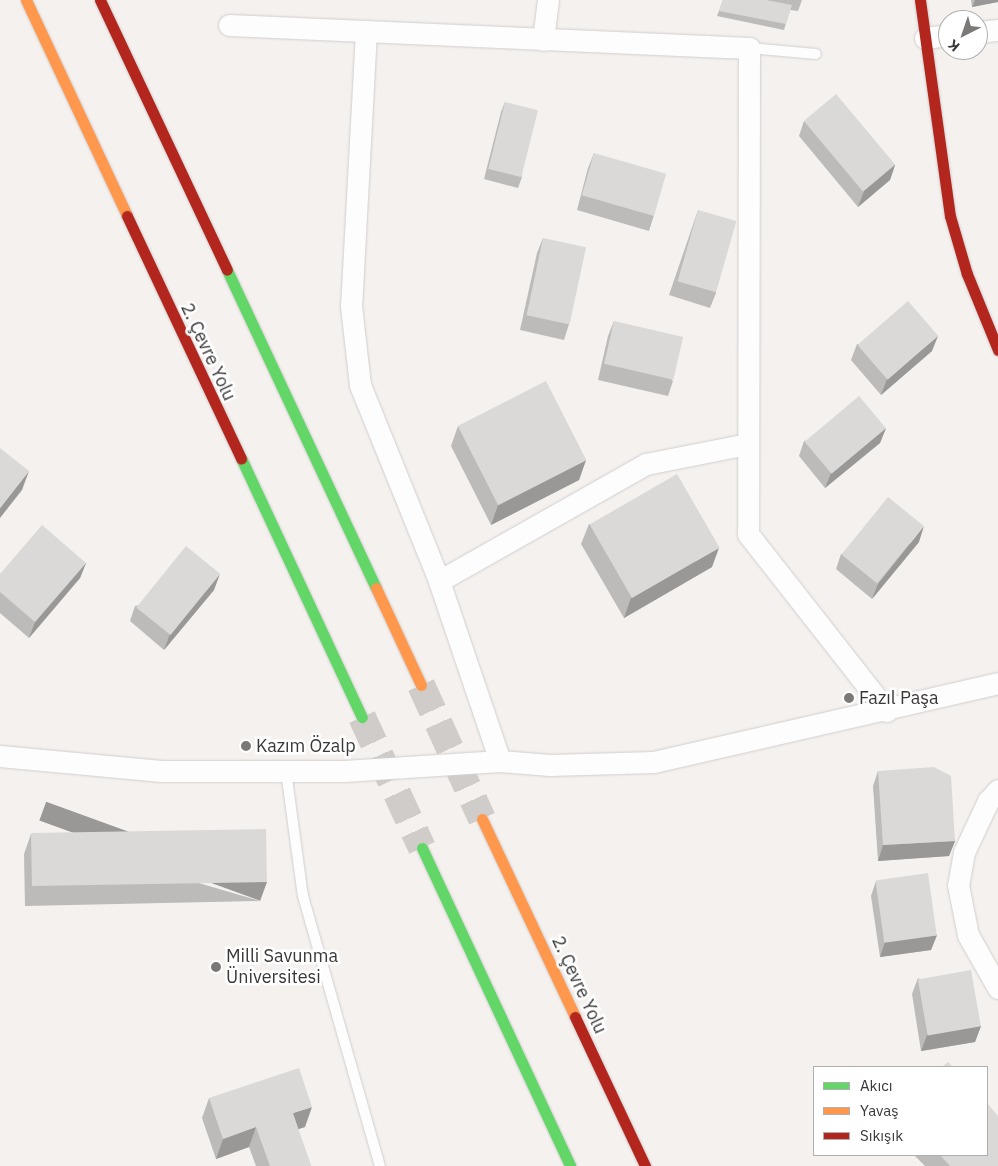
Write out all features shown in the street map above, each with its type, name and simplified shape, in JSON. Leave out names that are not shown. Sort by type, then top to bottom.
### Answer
[{"type":"main road","name":"2. Çevre Yolu","points":[[26,0],[362,717]]},
{"type":"main road","points":[[100,0],[421,685]]},
{"type":"main road","points":[[920,0],[950,216],[967,274],[998,350]]},
{"type":"main road","name":"2. Çevre Yolu","points":[[482,819],[645,1166]]},
{"type":"main road","points":[[422,848],[570,1166]]},
{"type":"street","points":[[543,40],[548,0]]},
{"type":"street","points":[[229,25],[749,48],[748,534],[887,710]]},
{"type":"street","points":[[366,32],[351,306],[360,385],[439,581],[500,761]]},
{"type":"street","points":[[925,38],[938,36]]},
{"type":"street","points":[[439,581],[646,464],[747,444]]},
{"type":"street","points":[[0,756],[161,771],[344,771],[500,761],[550,765],[654,762],[998,683]]},
{"type":"street","points":[[998,790],[988,801],[964,852],[958,885],[968,935],[998,988]]},
{"type":"lane","points":[[749,48],[816,54]]},
{"type":"lane","points":[[286,771],[303,896],[380,1166]]},
{"type":"building","points":[[723,0],[766,0],[792,5],[786,24],[719,11]]},
{"type":"building","points":[[836,94],[895,164],[863,191],[804,121]]},
{"type":"building","points":[[505,102],[538,110],[521,177],[488,169]]},
{"type":"building","points":[[594,153],[666,174],[654,216],[582,195]]},
{"type":"building","points":[[698,210],[736,221],[716,292],[678,281]]},
{"type":"building","points":[[543,238],[586,247],[570,324],[527,315]]},
{"type":"building","points":[[908,301],[938,336],[888,380],[857,345]]},
{"type":"building","points":[[614,321],[683,337],[673,380],[604,364]]},
{"type":"building","points":[[546,381],[586,460],[498,505],[458,426]]},
{"type":"building","points":[[859,396],[886,428],[832,474],[805,442]]},
{"type":"building","points":[[0,448],[29,471],[0,508]]},
{"type":"building","points":[[677,474],[720,548],[632,598],[590,524]]},
{"type":"building","points":[[888,497],[924,526],[877,583],[841,555]]},
{"type":"building","points":[[42,525],[86,563],[35,622],[0,592],[0,574]]},
{"type":"building","points":[[186,546],[220,574],[170,635],[136,607]]},
{"type":"building","points":[[934,767],[951,776],[955,841],[883,845],[878,771]]},
{"type":"building","points":[[266,829],[267,882],[32,886],[31,833]]},
{"type":"building","points":[[928,873],[937,935],[884,943],[876,880]]},
{"type":"building","points":[[971,970],[981,1026],[928,1036],[918,979]]},
{"type":"building","points":[[948,1062],[952,1066],[943,1066]]},
{"type":"building","points":[[299,1068],[312,1107],[293,1113],[311,1166],[270,1166],[256,1127],[223,1139],[209,1098]]},
{"type":"building","points":[[988,1104],[998,1116],[998,1166],[950,1166],[941,1156],[988,1156]]},
{"type":"tunnel","points":[[421,685],[482,819]]},
{"type":"tunnel","points":[[362,717],[422,848]]},
{"type":"traffic: fast","points":[[227,270],[376,588]]},
{"type":"traffic: fast","points":[[241,458],[362,717]]},
{"type":"traffic: fast","points":[[422,848],[570,1166]]},
{"type":"traffic: slow","points":[[26,0],[127,216]]},
{"type":"traffic: slow","points":[[376,588],[421,685]]},
{"type":"traffic: slow","points":[[482,819],[575,1017]]},
{"type":"traffic: jam","points":[[100,0],[227,270]]},
{"type":"traffic: jam","points":[[920,0],[950,216],[967,274],[998,350]]},
{"type":"traffic: jam","points":[[127,216],[241,458]]},
{"type":"traffic: jam","points":[[575,1017],[645,1166]]},
{"type":"place","name":"Fazıl Paşa","points":[[849,698]]},
{"type":"place","name":"Kazım Özalp","points":[[246,746]]},
{"type":"place","name":"Milli Savunma Üniversitesi","points":[[216,967]]}]
